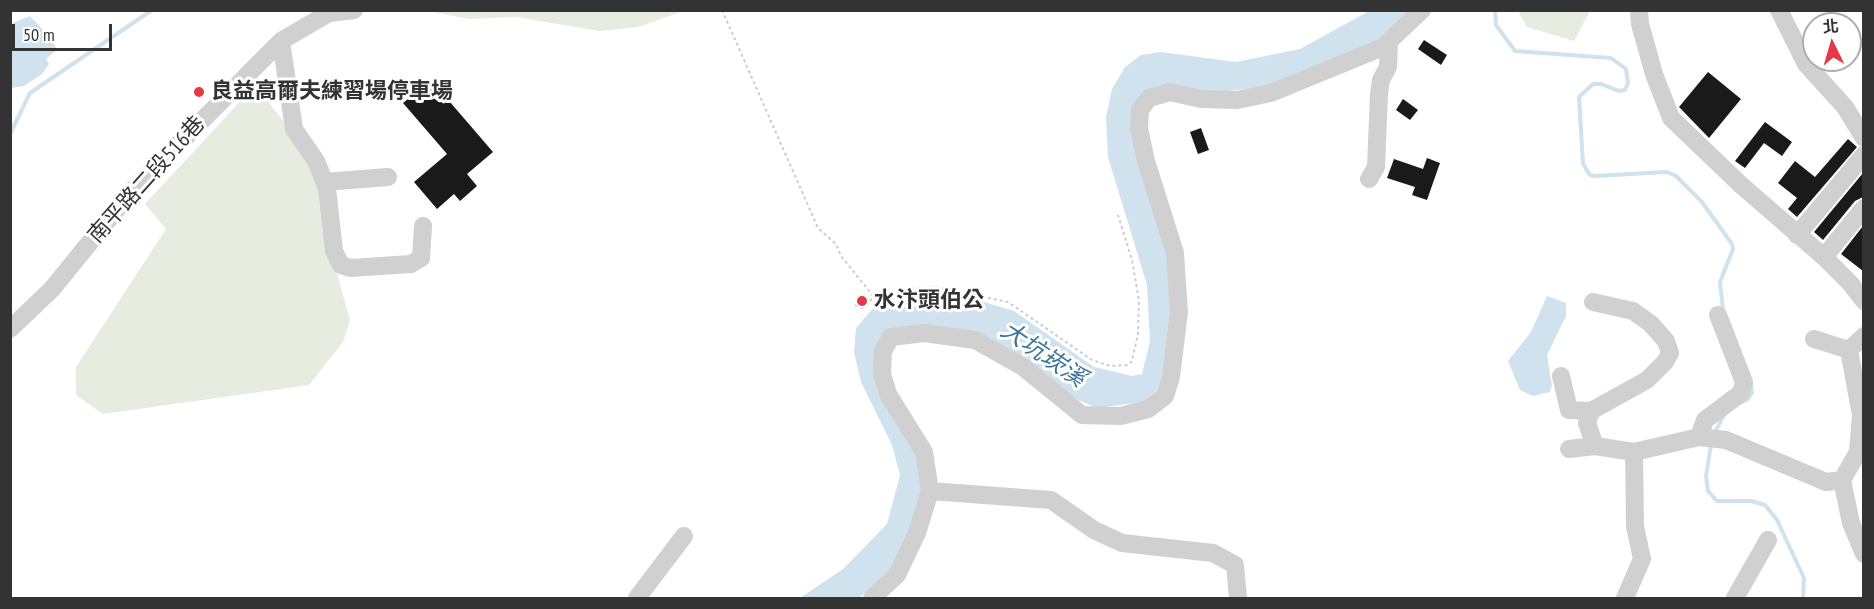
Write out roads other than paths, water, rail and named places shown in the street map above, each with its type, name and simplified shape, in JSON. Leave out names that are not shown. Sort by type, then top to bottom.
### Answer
[{"type":"street","name":"南平路二段516巷","points":[[10,329],[52,289],[138,185],[281,41],[329,13],[354,10]]},
{"type":"street","points":[[872,598],[897,575],[917,533],[930,491],[924,452],[888,394],[882,374],[883,351],[891,338],[924,333],[975,340],[1023,367],[1082,415],[1121,416],[1148,409],[1165,396],[1171,377],[1179,312],[1175,253],[1146,161],[1139,128],[1140,110],[1149,98],[1170,92],[1201,99],[1237,100],[1271,93],[1383,47],[1422,10]]},
{"type":"street","points":[[1639,10],[1640,24],[1654,74],[1671,118],[1797,235],[1824,257],[1850,283],[1863,301]]},
{"type":"street","points":[[1779,10],[1806,64],[1845,107],[1863,138]]},
{"type":"street","points":[[281,41],[294,129],[316,161],[324,182],[334,251],[341,265],[350,268],[411,264],[421,258],[423,226]]},
{"type":"street","points":[[1369,178],[1376,167],[1380,80],[1388,67],[1389,42]]},
{"type":"street","points":[[1797,235],[1863,155]]},
{"type":"street","points":[[324,182],[388,177]]},
{"type":"street","points":[[1824,257],[1863,208]]},
{"type":"street","points":[[1561,376],[1569,410],[1591,411],[1647,380],[1665,362],[1670,352],[1666,341],[1651,324],[1633,311],[1593,302]]},
{"type":"street","points":[[1708,438],[1705,420],[1741,393],[1744,382],[1718,315]]},
{"type":"street","points":[[1850,350],[1863,336]]},
{"type":"street","points":[[1814,339],[1850,350]]},
{"type":"street","points":[[1850,350],[1861,415],[1858,452],[1842,480],[1851,523],[1863,554]]},
{"type":"street","points":[[1591,411],[1587,423],[1595,446]]},
{"type":"street","points":[[1569,449],[1595,446],[1635,452],[1708,438],[1826,482],[1842,480]]},
{"type":"street","points":[[1625,598],[1642,559],[1635,514],[1635,452]]},
{"type":"street","points":[[930,491],[1051,500],[1094,530],[1122,543],[1213,554],[1234,565],[1238,598]]},
{"type":"street","points":[[637,598],[684,536]]},
{"type":"street","points":[[1736,598],[1768,540]]},
{"type":"water","name":"大坑崁溪","points":[[1369,11],[1413,11],[1381,40],[1265,87],[1209,93],[1176,85],[1161,85],[1145,91],[1134,115],[1168,249],[1172,308],[1170,348],[1158,389],[1143,402],[1097,408],[1069,396],[1031,364],[900,328],[876,357],[918,454],[924,482],[912,530],[891,571],[859,598],[800,598],[843,569],[887,524],[900,475],[892,445],[861,382],[854,352],[856,328],[875,306],[930,295],[981,301],[1014,311],[1094,367],[1132,376],[1142,374],[1150,341],[1147,285],[1108,157],[1106,117],[1112,89],[1125,67],[1141,55],[1161,52],[1236,62],[1300,49]]},
{"type":"water","points":[[30,16],[50,37],[57,50],[46,59],[49,64],[42,74],[24,86],[11,88],[11,24]]},
{"type":"water","points":[[1547,296],[1566,303],[1566,316],[1547,355],[1552,385],[1550,392],[1533,396],[1520,390],[1508,361],[1531,332]]},
{"type":"waterway","points":[[10,134],[30,93],[152,10]]},
{"type":"waterway","points":[[1495,10],[1496,25],[1515,51],[1611,58],[1626,69],[1628,83],[1625,90],[1619,91],[1601,84],[1593,84],[1579,97],[1583,164],[1590,175],[1595,176],[1667,172],[1676,176],[1702,202],[1732,244],[1733,249],[1720,282],[1723,310]]},
{"type":"waterway","points":[[1742,402],[1752,393],[1751,384]]},
{"type":"waterway","points":[[1714,434],[1724,415]]},
{"type":"waterway","points":[[1711,445],[1706,476],[1708,491],[1717,501],[1751,501],[1765,505],[1777,520],[1804,578],[1803,598]]},
{"type":"place","name":"良益高爾夫練習場停車場","points":[[199,92]]},
{"type":"place","name":"水汴頭伯公","points":[[862,301]]}]
